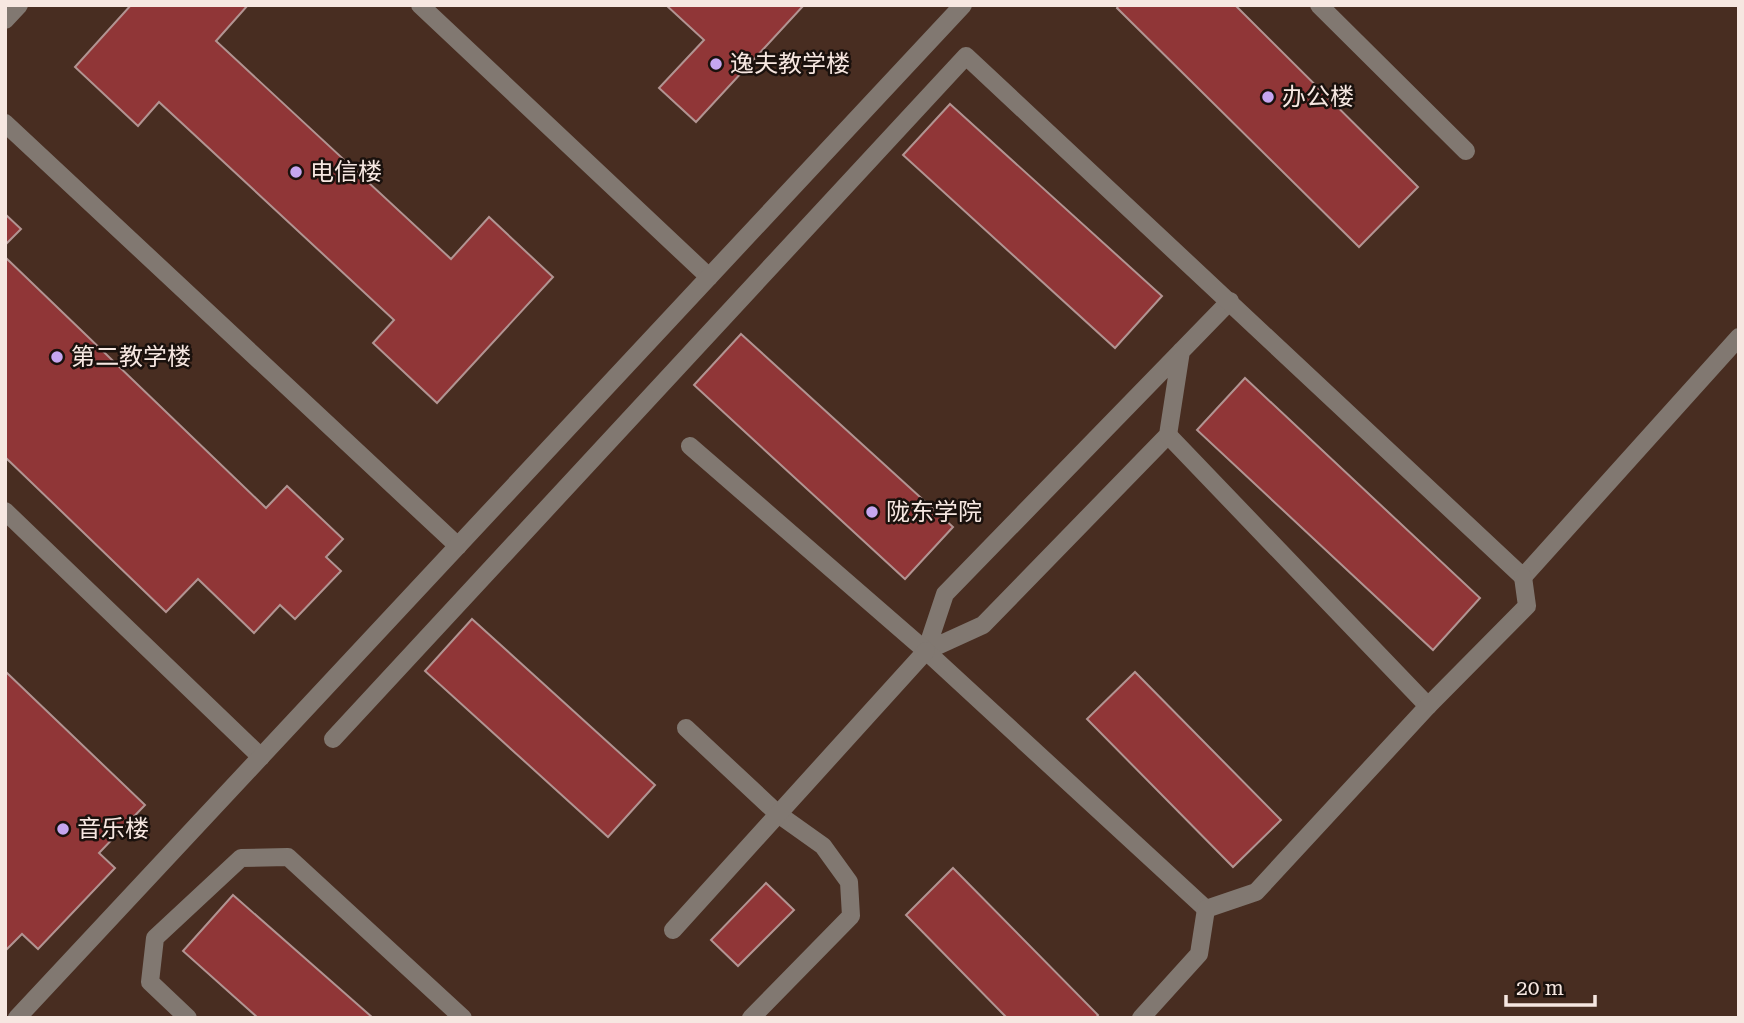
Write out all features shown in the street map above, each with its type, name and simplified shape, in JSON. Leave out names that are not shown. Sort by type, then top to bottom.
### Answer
[{"type":"lane","points":[[5,20],[19,5]]},
{"type":"lane","points":[[420,5],[709,277]]},
{"type":"lane","points":[[17,1018],[964,5]]},
{"type":"lane","points":[[1319,5],[1466,151]]},
{"type":"lane","points":[[333,739],[966,56],[1523,577],[1527,606],[1428,706],[1256,892],[1206,909]]},
{"type":"lane","points":[[5,123],[458,546]]},
{"type":"lane","points":[[926,651],[945,594],[1230,301]]},
{"type":"lane","points":[[1523,577],[1739,337]]},
{"type":"lane","points":[[673,930],[926,651],[983,625],[1168,435],[1181,351]]},
{"type":"lane","points":[[1168,435],[1428,706]]},
{"type":"lane","points":[[690,446],[926,651],[1206,909]]},
{"type":"lane","points":[[5,511],[261,757]]},
{"type":"lane","points":[[686,728],[778,814],[822,846],[849,882],[851,916],[751,1018]]},
{"type":"lane","points":[[188,1018],[150,982],[155,938],[241,858],[288,857],[463,1018]]},
{"type":"lane","points":[[1141,1018],[1199,954],[1206,909]]},
{"type":"shaded area","name":"陇东学院","points":[[5,5],[1739,5],[1739,1018],[5,1018]]},
{"type":"building","name":"电信楼","points":[[131,5],[248,5],[216,41],[451,259],[489,217],[553,277],[437,403],[373,343],[394,320],[159,102],[138,126],[75,67]]},
{"type":"building","name":"逸夫教学楼","points":[[666,5],[804,5],[696,122],[659,88],[704,40]]},
{"type":"building","name":"办公楼","points":[[1119,5],[1235,5],[1418,187],[1359,247],[1117,8]]},
{"type":"building","points":[[950,104],[1162,296],[1115,348],[903,155]]},
{"type":"building","points":[[5,214],[21,229],[5,245]]},
{"type":"building","name":"第二教学楼","points":[[5,257],[266,508],[287,486],[343,539],[326,557],[341,571],[295,619],[280,605],[254,633],[198,579],[166,612],[5,457]]},
{"type":"building","points":[[741,334],[953,527],[905,579],[694,385]]},
{"type":"building","points":[[1245,378],[1480,598],[1433,650],[1197,430]]},
{"type":"building","points":[[472,619],[655,785],[608,837],[425,671]]},
{"type":"building","name":"音乐楼","points":[[6,672],[145,805],[99,853],[115,868],[38,949],[22,934],[5,951]]},
{"type":"building","points":[[1135,672],[1281,820],[1233,867],[1087,719]]},
{"type":"building","points":[[953,868],[1098,1015],[1096,1018],[1007,1018],[906,915]]},
{"type":"building","points":[[766,883],[794,910],[738,966],[711,940]]},
{"type":"building","points":[[233,895],[373,1018],[258,1018],[183,951]]},
{"type":"place","name":"逸夫教学楼","points":[[716,64]]},
{"type":"place","name":"办公楼","points":[[1268,97]]},
{"type":"place","name":"电信楼","points":[[296,172]]},
{"type":"place","name":"第二教学楼","points":[[57,357]]},
{"type":"place","name":"陇东学院","points":[[872,512]]},
{"type":"place","name":"音乐楼","points":[[63,829]]}]
